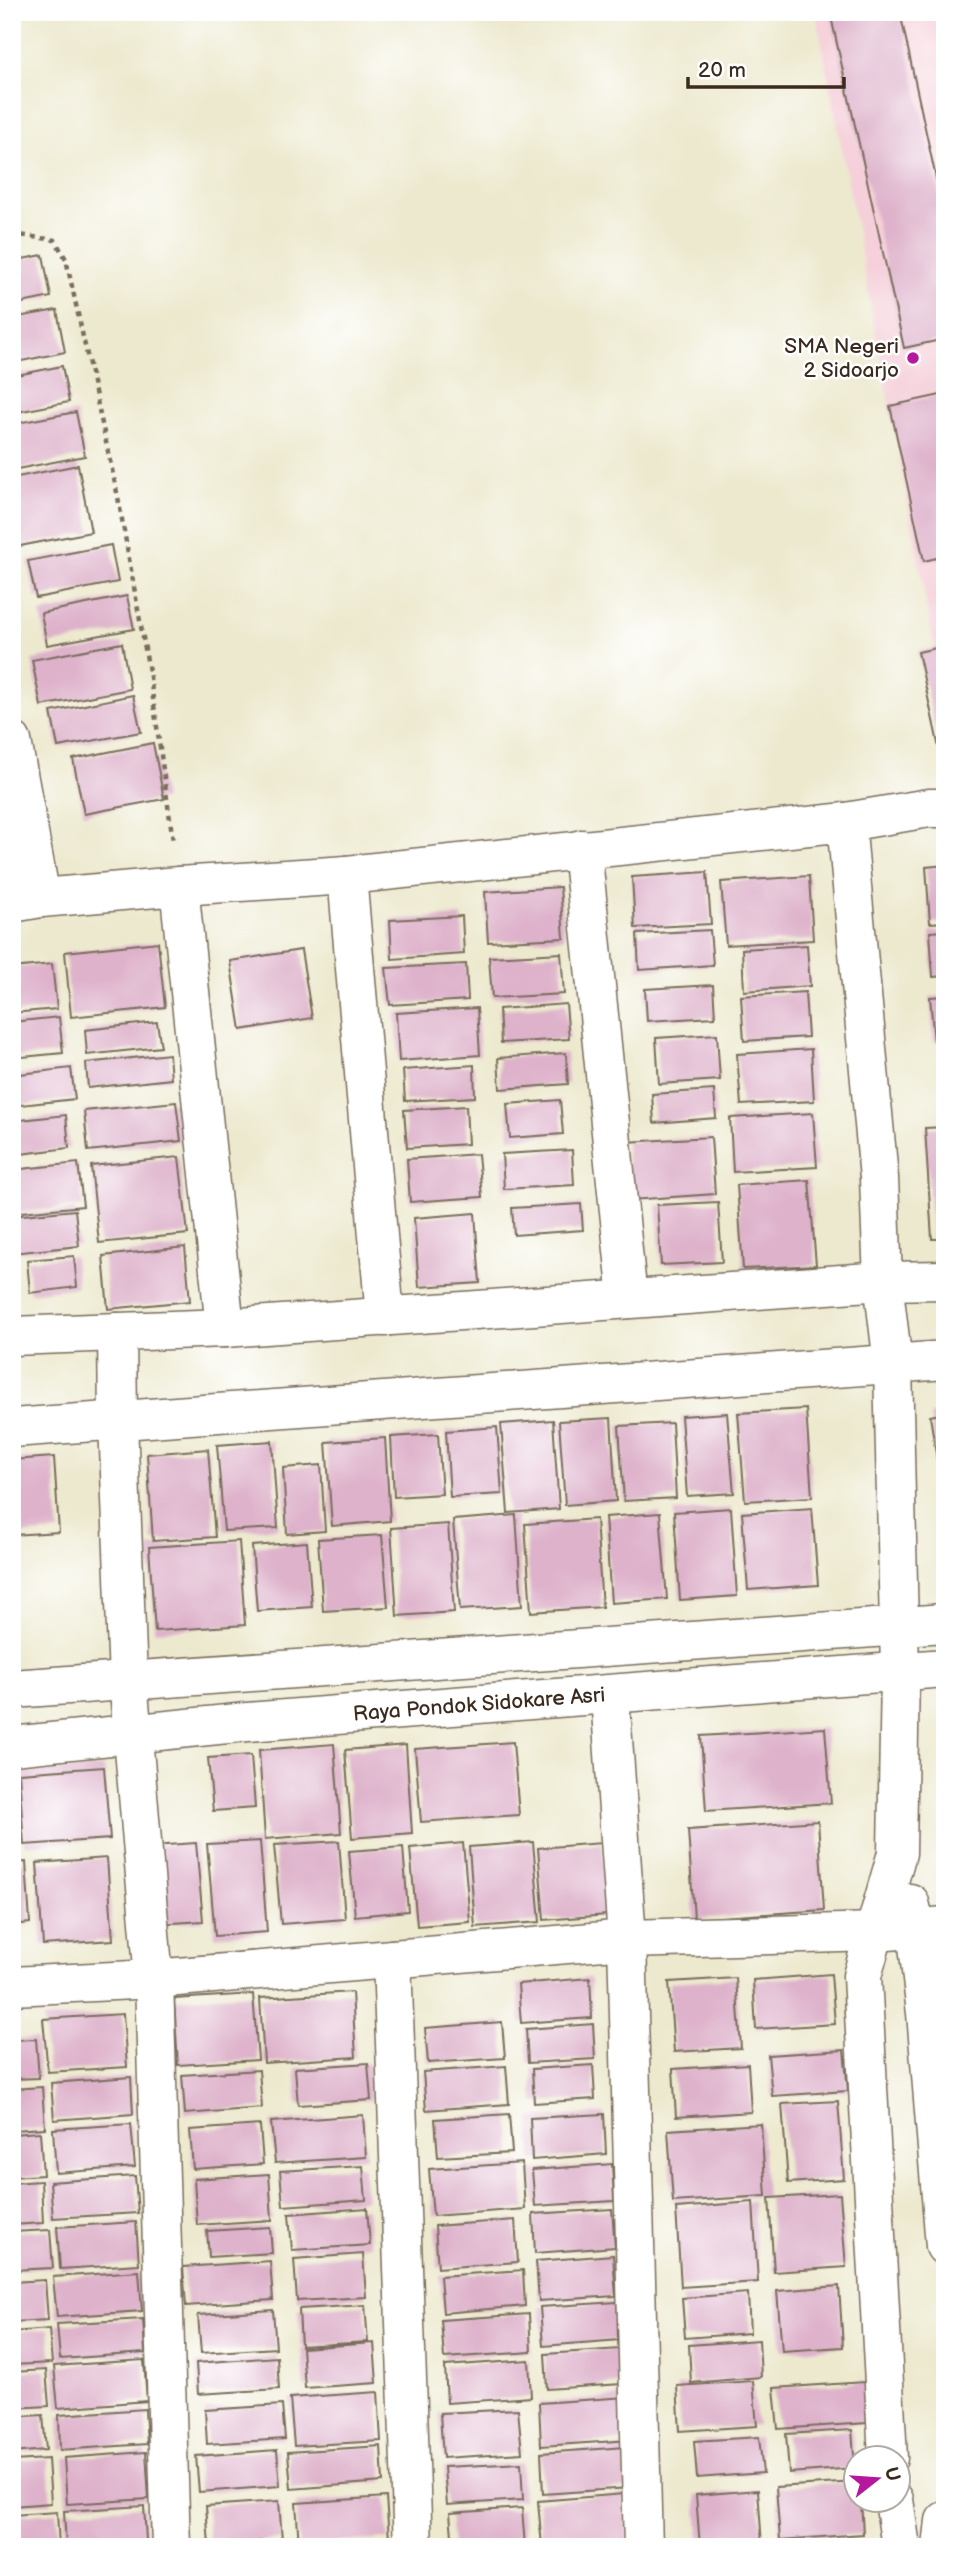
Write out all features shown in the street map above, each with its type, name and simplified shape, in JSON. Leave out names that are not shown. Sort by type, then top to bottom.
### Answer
[{"type":"street","points":[[12,741],[27,900],[179,886],[347,875],[846,822],[929,808],[945,808]]},
{"type":"street","points":[[846,822],[878,1178],[883,1281],[924,1624],[900,1672],[897,1853],[862,1976],[887,2444]]},
{"type":"street","points":[[582,849],[628,1299]]},
{"type":"street","points":[[347,875],[386,1317]]},
{"type":"street","points":[[179,886],[225,1328]]},
{"type":"street","points":[[12,1336],[225,1328],[883,1281],[945,1280]]},
{"type":"street","points":[[117,1332],[128,1680],[154,1979],[171,2547]]},
{"type":"street","points":[[12,1428],[945,1360]]},
{"type":"street","points":[[12,1689],[924,1624]]},
{"type":"street","name":"Raya Pondok Sidokare Asri","points":[[12,1746],[247,1722],[945,1668]]},
{"type":"street","points":[[610,1696],[627,1939],[643,2547]]},
{"type":"street","points":[[897,1853],[931,1927],[926,2013],[943,2188],[945,2246]]},
{"type":"street","points":[[12,1986],[154,1979],[627,1939],[931,1927]]},
{"type":"street","points":[[392,1959],[413,2547]]},
{"type":"street","points":[[896,2514],[901,2547]]},
{"type":"street","points":[[942,2547],[945,2521]]},
{"type":"path","points":[[12,234],[55,240],[66,259],[113,472],[148,664],[179,886]]},
{"type":"shaded area","name":"SMA Negeri 2 Sidoarjo","points":[[816,12],[945,12],[945,704]]},
{"type":"building","points":[[830,12],[900,12],[945,220],[945,339],[904,348]]},
{"type":"building","points":[[43,255],[51,297],[12,305],[12,261]]},
{"type":"building","points":[[57,310],[65,352],[12,363],[12,318]]},
{"type":"building","points":[[62,366],[69,402],[12,413],[12,376]]},
{"type":"building","points":[[945,394],[945,556],[924,561],[890,406]]},
{"type":"building","points":[[76,412],[85,456],[12,470],[12,424]]},
{"type":"building","points":[[78,465],[91,532],[15,547],[12,534],[12,478]]},
{"type":"building","points":[[111,545],[118,582],[36,598],[28,561]]},
{"type":"building","points":[[127,596],[134,629],[47,645],[41,613]]},
{"type":"building","points":[[122,643],[130,689],[41,706],[32,660]]},
{"type":"building","points":[[945,646],[945,771],[944,771],[918,652]]},
{"type":"building","points":[[133,695],[141,732],[58,747],[51,712]]},
{"type":"building","points":[[153,743],[164,799],[84,814],[73,759]]},
{"type":"building","points":[[945,865],[945,922],[930,923],[926,867]]},
{"type":"building","points":[[707,872],[711,924],[635,928],[632,877]]},
{"type":"building","points":[[809,876],[813,940],[726,945],[721,882]]},
{"type":"building","points":[[560,887],[564,938],[488,942],[485,892]]},
{"type":"building","points":[[462,916],[464,954],[392,959],[390,920]]},
{"type":"building","points":[[710,930],[713,965],[639,970],[637,934]]},
{"type":"building","points":[[945,931],[945,976],[933,977],[930,932]]},
{"type":"building","points":[[158,942],[165,1007],[71,1017],[65,952]]},
{"type":"building","points":[[807,945],[810,986],[744,991],[742,949]]},
{"type":"building","points":[[301,950],[312,1018],[241,1030],[230,961]]},
{"type":"building","points":[[561,953],[564,994],[492,998],[489,957]]},
{"type":"building","points":[[52,964],[57,1009],[12,1013],[12,968]]},
{"type":"building","points":[[466,964],[468,1000],[390,1005],[386,968]]},
{"type":"building","points":[[713,985],[715,1017],[647,1021],[645,989]]},
{"type":"building","points":[[805,992],[808,1037],[744,1041],[741,996]]},
{"type":"building","points":[[945,996],[945,1040],[934,1041],[930,997]]},
{"type":"building","points":[[566,1004],[569,1039],[501,1043],[499,1009]]},
{"type":"building","points":[[477,1008],[480,1055],[399,1061],[396,1013]]},
{"type":"building","points":[[59,1017],[63,1053],[12,1058],[12,1022]]},
{"type":"building","points":[[157,1022],[161,1047],[87,1055],[85,1030]]},
{"type":"building","points":[[717,1034],[720,1080],[659,1084],[656,1038]]},
{"type":"building","points":[[811,1049],[814,1101],[741,1105],[737,1054]]},
{"type":"building","points":[[566,1053],[568,1084],[500,1089],[498,1058]]},
{"type":"building","points":[[169,1054],[171,1079],[88,1088],[86,1063]]},
{"type":"building","points":[[474,1065],[475,1097],[405,1101],[403,1070]]},
{"type":"building","points":[[71,1068],[75,1099],[12,1106],[12,1075]]},
{"type":"building","points":[[714,1090],[716,1118],[654,1123],[652,1094]]},
{"type":"building","points":[[560,1100],[563,1134],[510,1138],[507,1104]]},
{"type":"building","points":[[176,1102],[181,1141],[88,1151],[84,1111]]},
{"type":"building","points":[[466,1106],[468,1144],[407,1148],[404,1110]]},
{"type":"building","points":[[813,1113],[817,1167],[733,1172],[730,1118]]},
{"type":"building","points":[[66,1115],[69,1148],[12,1155],[12,1121]]},
{"type":"building","points":[[945,1127],[945,1239],[932,1239],[925,1128]]},
{"type":"building","points":[[711,1137],[715,1194],[630,1200],[626,1142]]},
{"type":"building","points":[[572,1150],[574,1185],[504,1189],[502,1154]]},
{"type":"building","points":[[478,1154],[482,1197],[410,1202],[407,1159]]},
{"type":"building","points":[[179,1157],[188,1234],[99,1243],[91,1166]]},
{"type":"building","points":[[78,1163],[83,1206],[12,1213],[12,1170]]},
{"type":"building","points":[[809,1180],[816,1265],[743,1269],[737,1185]]},
{"type":"building","points":[[718,1202],[722,1262],[661,1265],[657,1205]]},
{"type":"building","points":[[581,1204],[583,1230],[514,1235],[512,1208]]},
{"type":"building","points":[[75,1210],[79,1246],[12,1253],[12,1216]]},
{"type":"building","points":[[475,1213],[480,1283],[419,1287],[414,1218]]},
{"type":"building","points":[[185,1247],[190,1301],[108,1309],[103,1256]]},
{"type":"building","points":[[74,1256],[77,1287],[30,1293],[27,1260]]},
{"type":"building","points":[[806,1409],[812,1497],[745,1501],[738,1413]]},
{"type":"building","points":[[727,1413],[734,1493],[687,1496],[681,1416]]},
{"type":"building","points":[[945,1413],[945,1498],[943,1498],[930,1416]]},
{"type":"building","points":[[611,1418],[616,1501],[565,1505],[559,1421]]},
{"type":"building","points":[[553,1420],[559,1509],[508,1513],[501,1424]]},
{"type":"building","points":[[672,1423],[676,1498],[624,1501],[619,1426]]},
{"type":"building","points":[[497,1427],[502,1494],[450,1497],[446,1431]]},
{"type":"building","points":[[438,1434],[442,1494],[394,1497],[391,1437]]},
{"type":"building","points":[[385,1438],[390,1521],[332,1526],[326,1442]]},
{"type":"building","points":[[272,1441],[278,1528],[224,1531],[217,1445]]},
{"type":"building","points":[[208,1449],[215,1537],[153,1541],[147,1454]]},
{"type":"building","points":[[54,1457],[59,1532],[12,1535],[12,1460]]},
{"type":"building","points":[[321,1465],[325,1531],[287,1534],[283,1468]]},
{"type":"building","points":[[731,1508],[737,1596],[680,1600],[674,1512]]},
{"type":"building","points":[[812,1508],[818,1585],[748,1590],[742,1513]]},
{"type":"building","points":[[660,1513],[667,1599],[611,1603],[605,1517]]},
{"type":"building","points":[[516,1515],[522,1606],[460,1610],[453,1520]]},
{"type":"building","points":[[596,1519],[602,1607],[531,1612],[525,1524]]},
{"type":"building","points":[[448,1524],[454,1612],[397,1616],[391,1528]]},
{"type":"building","points":[[382,1535],[388,1607],[323,1611],[318,1539]]},
{"type":"building","points":[[239,1541],[245,1625],[155,1631],[149,1547]]},
{"type":"building","points":[[307,1542],[312,1607],[257,1611],[252,1546]]},
{"type":"building","points":[[825,1728],[831,1803],[706,1811],[701,1736]]},
{"type":"building","points":[[513,1742],[519,1815],[421,1822],[415,1749]]},
{"type":"building","points":[[334,1744],[341,1833],[265,1839],[259,1750]]},
{"type":"building","points":[[406,1745],[412,1833],[352,1838],[345,1750]]},
{"type":"building","points":[[251,1755],[255,1808],[213,1811],[208,1758]]},
{"type":"building","points":[[104,1767],[110,1839],[24,1845],[19,1773]]},
{"type":"building","points":[[12,1816],[17,1846],[12,1847]]},
{"type":"building","points":[[818,1821],[824,1910],[694,1919],[688,1830]]},
{"type":"building","points":[[260,1841],[267,1932],[215,1936],[207,1844]]},
{"type":"building","points":[[339,1841],[345,1919],[281,1924],[274,1845]]},
{"type":"building","points":[[533,1842],[540,1922],[475,1927],[469,1847]]},
{"type":"building","points":[[196,1843],[203,1921],[158,1924],[152,1846]]},
{"type":"building","points":[[463,1843],[470,1922],[417,1926],[410,1848]]},
{"type":"building","points":[[602,1843],[607,1915],[544,1920],[538,1848]]},
{"type":"building","points":[[403,1847],[408,1911],[355,1916],[349,1851]]},
{"type":"building","points":[[107,1858],[113,1940],[43,1945],[37,1863]]},
{"type":"building","points":[[26,1862],[30,1923],[12,1925],[12,1863]]},
{"type":"building","points":[[831,1974],[835,2024],[756,2029],[753,1980]]},
{"type":"building","points":[[590,1978],[592,2018],[521,2023],[518,1984]]},
{"type":"building","points":[[736,1978],[741,2048],[674,2052],[669,1982]]},
{"type":"building","points":[[352,1992],[356,2057],[264,2063],[260,1998]]},
{"type":"building","points":[[253,1994],[258,2060],[178,2065],[174,1999]]},
{"type":"building","points":[[123,2014],[127,2067],[48,2072],[43,2019]]},
{"type":"building","points":[[502,2022],[505,2058],[428,2063],[425,2028]]},
{"type":"building","points":[[593,2024],[595,2059],[528,2063],[526,2029]]},
{"type":"building","points":[[36,2039],[39,2078],[12,2079],[12,2040]]},
{"type":"building","points":[[844,2050],[848,2091],[772,2096],[768,2055]]},
{"type":"building","points":[[368,2063],[371,2100],[298,2105],[295,2068]]},
{"type":"building","points":[[748,2064],[751,2112],[676,2117],[673,2069]]},
{"type":"building","points":[[593,2065],[595,2099],[534,2103],[532,2069]]},
{"type":"building","points":[[506,2066],[509,2104],[426,2110],[423,2072]]},
{"type":"building","points":[[259,2070],[262,2108],[185,2114],[182,2075]]},
{"type":"building","points":[[131,2077],[133,2114],[54,2120],[51,2083]]},
{"type":"building","points":[[42,2087],[45,2128],[12,2130],[12,2089]]},
{"type":"building","points":[[838,2101],[844,2179],[788,2183],[782,2104]]},
{"type":"building","points":[[509,2114],[512,2153],[438,2157],[435,2119]]},
{"type":"building","points":[[604,2114],[606,2154],[532,2160],[530,2118]]},
{"type":"building","points":[[363,2115],[366,2157],[275,2163],[271,2122]]},
{"type":"building","points":[[131,2124],[135,2167],[56,2173],[53,2129]]},
{"type":"building","points":[[761,2124],[766,2196],[673,2202],[668,2130]]},
{"type":"building","points":[[260,2125],[263,2164],[193,2169],[190,2130]]},
{"type":"building","points":[[40,2132],[43,2175],[12,2177],[12,2134]]},
{"type":"building","points":[[522,2163],[525,2209],[433,2216],[429,2169]]},
{"type":"building","points":[[612,2164],[614,2201],[535,2206],[532,2170]]},
{"type":"building","points":[[363,2166],[366,2200],[283,2206],[280,2171]]},
{"type":"building","points":[[269,2174],[272,2220],[197,2225],[194,2179]]},
{"type":"building","points":[[135,2176],[138,2213],[53,2218],[50,2182]]},
{"type":"building","points":[[41,2181],[43,2223],[12,2225],[12,2183]]},
{"type":"building","points":[[840,2194],[846,2267],[774,2272],[769,2198]]},
{"type":"building","points":[[753,2202],[758,2282],[681,2287],[676,2208]]},
{"type":"building","points":[[367,2208],[370,2245],[292,2250],[289,2214]]},
{"type":"building","points":[[612,2209],[615,2247],[535,2253],[533,2214]]},
{"type":"building","points":[[515,2220],[518,2262],[438,2268],[435,2226]]},
{"type":"building","points":[[136,2222],[139,2264],[60,2269],[57,2227]]},
{"type":"building","points":[[270,2227],[272,2253],[209,2257],[207,2231]]},
{"type":"building","points":[[50,2230],[53,2268],[12,2270],[12,2232]]},
{"type":"building","points":[[363,2254],[366,2297],[297,2301],[294,2259]]},
{"type":"building","points":[[613,2255],[616,2296],[539,2301],[536,2261]]},
{"type":"building","points":[[270,2261],[273,2300],[186,2306],[183,2267]]},
{"type":"building","points":[[523,2270],[525,2306],[443,2313],[440,2276]]},
{"type":"building","points":[[139,2271],[142,2311],[57,2317],[53,2277]]},
{"type":"building","points":[[45,2280],[48,2320],[12,2322],[12,2282]]},
{"type":"building","points":[[839,2286],[843,2347],[782,2351],[777,2291]]},
{"type":"building","points":[[748,2293],[750,2333],[685,2338],[682,2298]]},
{"type":"building","points":[[617,2302],[620,2340],[543,2346],[540,2307]]},
{"type":"building","points":[[365,2305],[368,2342],[301,2346],[299,2309]]},
{"type":"building","points":[[273,2310],[276,2348],[201,2353],[198,2315]]},
{"type":"building","points":[[529,2314],[531,2352],[444,2358],[441,2320]]},
{"type":"building","points":[[143,2319],[145,2353],[60,2359],[57,2324]]},
{"type":"building","points":[[49,2329],[52,2363],[12,2365],[12,2332]]},
{"type":"building","points":[[759,2340],[761,2377],[691,2383],[689,2345]]},
{"type":"building","points":[[374,2343],[377,2383],[305,2388],[302,2348]]},
{"type":"building","points":[[620,2349],[622,2384],[547,2389],[545,2354]]},
{"type":"building","points":[[277,2357],[279,2389],[198,2394],[196,2363]]},
{"type":"building","points":[[144,2360],[147,2401],[58,2408],[54,2366]]},
{"type":"building","points":[[529,2360],[531,2397],[447,2403],[445,2366]]},
{"type":"building","points":[[46,2370],[49,2406],[12,2408],[12,2372]]},
{"type":"building","points":[[753,2381],[757,2426],[680,2431],[677,2386]]},
{"type":"building","points":[[865,2382],[867,2423],[778,2429],[774,2388]]},
{"type":"building","points":[[378,2392],[381,2441],[294,2446],[290,2398]]},
{"type":"building","points":[[627,2397],[631,2440],[541,2446],[539,2403]]},
{"type":"building","points":[[282,2405],[285,2439],[207,2444],[205,2410]]},
{"type":"building","points":[[145,2409],[147,2444],[60,2450],[59,2415]]},
{"type":"building","points":[[518,2409],[522,2453],[443,2458],[440,2413]]},
{"type":"building","points":[[43,2415],[46,2450],[12,2453],[12,2417]]},
{"type":"building","points":[[852,2430],[853,2444],[842,2444],[842,2469],[789,2473],[786,2434]]},
{"type":"building","points":[[759,2437],[763,2473],[697,2478],[694,2441]]},
{"type":"building","points":[[381,2446],[383,2482],[291,2489],[288,2452]]},
{"type":"building","points":[[626,2447],[629,2488],[543,2494],[541,2453]]},
{"type":"building","points":[[277,2450],[280,2486],[199,2492],[196,2456]]},
{"type":"building","points":[[146,2452],[149,2499],[67,2504],[64,2458]]},
{"type":"building","points":[[48,2459],[51,2503],[12,2506],[12,2461]]},
{"type":"building","points":[[521,2463],[523,2500],[447,2505],[444,2467]]},
{"type":"building","points":[[842,2483],[842,2514],[862,2514],[863,2534],[780,2540],[776,2487]]},
{"type":"building","points":[[758,2490],[762,2545],[700,2547],[696,2495]]},
{"type":"building","points":[[624,2494],[628,2547],[542,2547],[538,2501]]},
{"type":"building","points":[[386,2497],[389,2539],[299,2545],[296,2503]]},
{"type":"building","points":[[279,2501],[282,2540],[209,2545],[206,2506]]},
{"type":"building","points":[[144,2506],[146,2541],[66,2547],[64,2511]]},
{"type":"building","points":[[522,2508],[525,2547],[453,2547],[450,2513]]},
{"type":"building","points":[[57,2512],[59,2547],[12,2547],[12,2515]]},
{"type":"place","name":"SMA Negeri 2 Sidoarjo","points":[[913,358]]}]
